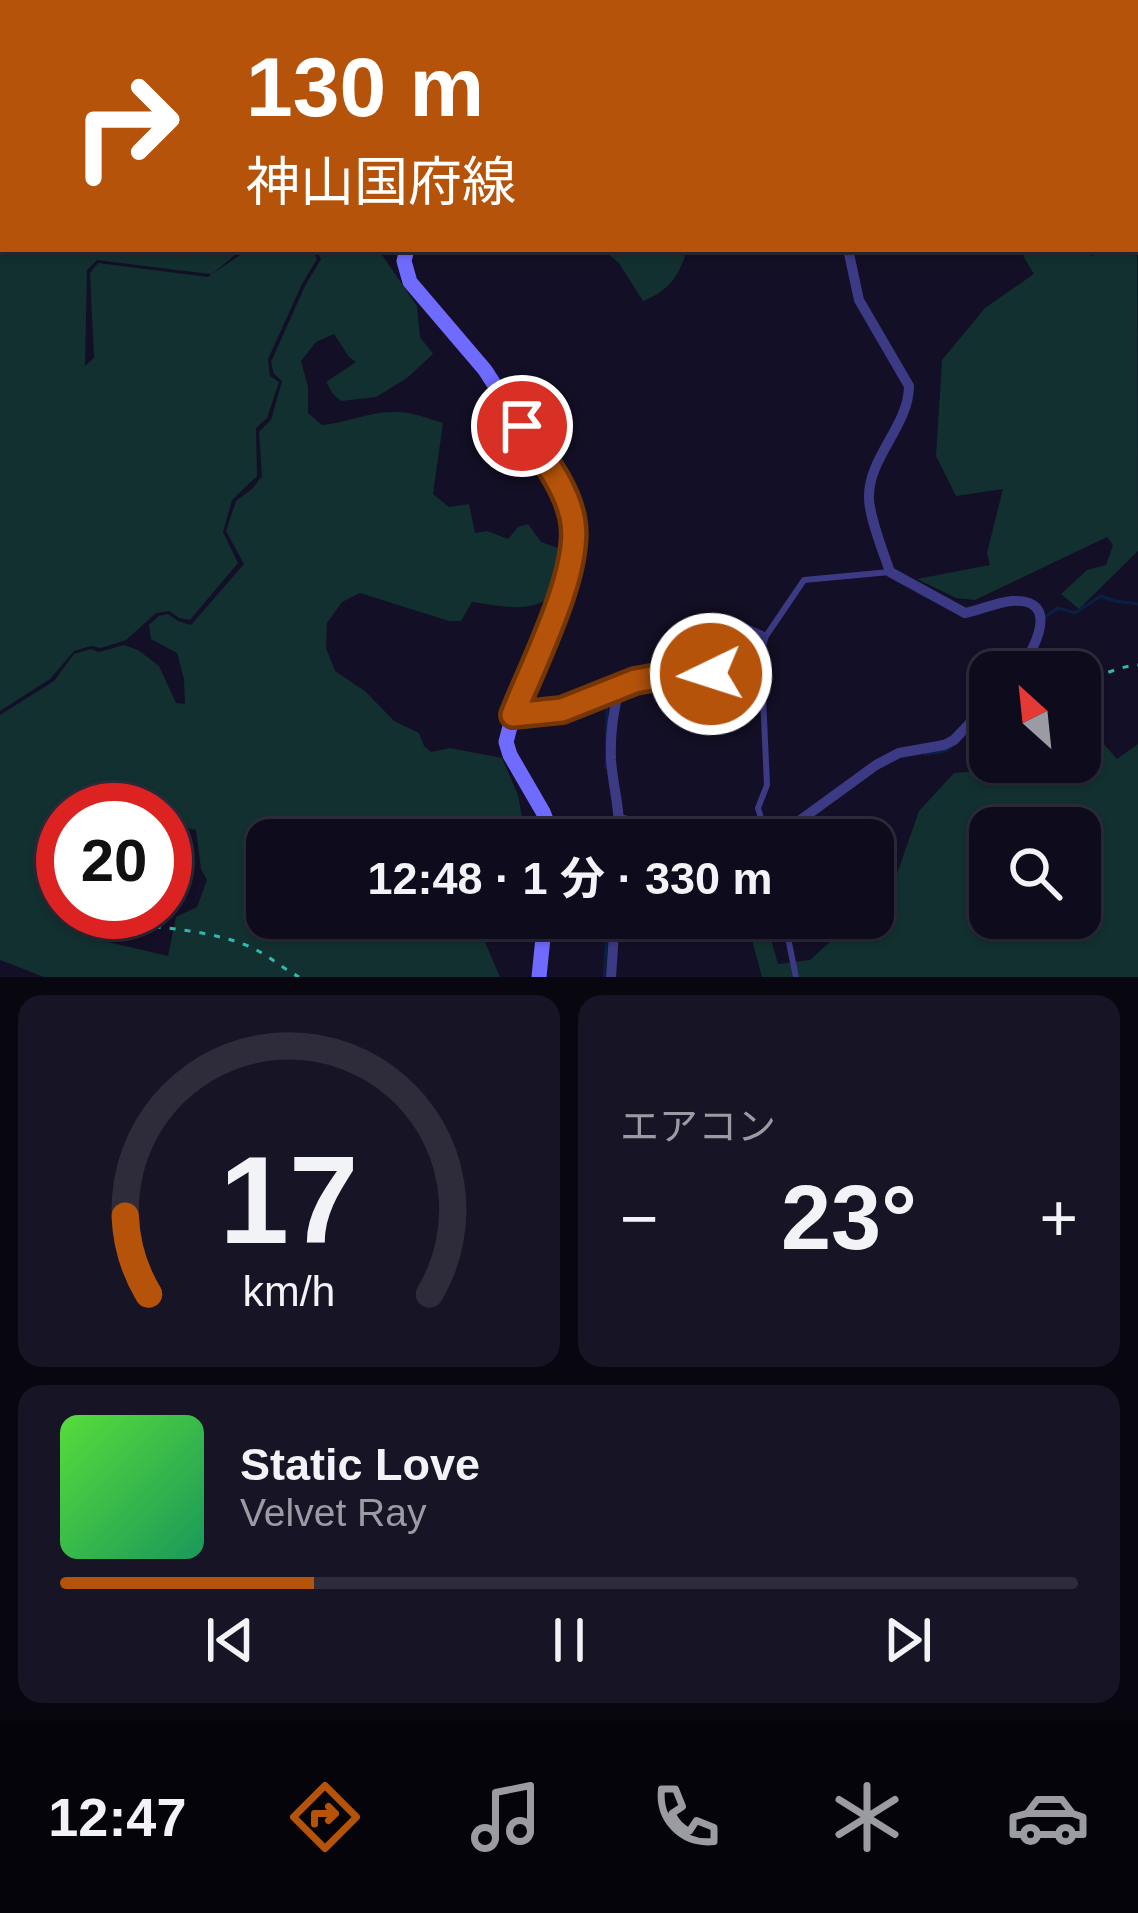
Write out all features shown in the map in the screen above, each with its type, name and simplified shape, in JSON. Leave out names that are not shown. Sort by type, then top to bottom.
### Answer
[{"type":"main road","points":[[406,252],[410,282],[485,370],[557,482],[574,521],[574,557],[506,742],[546,819]]},
{"type":"main road","points":[[539,977],[543,939]]},
{"type":"street","points":[[849,252],[859,300],[909,386],[909,398],[868,496],[890,572],[965,613],[1008,601],[1027,602],[1041,620],[1034,651]]},
{"type":"street","points":[[513,715],[562,710],[619,690]]},
{"type":"street","points":[[619,690],[611,762],[620,819]]},
{"type":"street","points":[[802,819],[876,765],[899,753],[944,746],[969,725]]},
{"type":"street","points":[[611,977],[614,939]]},
{"type":"lane","points":[[761,819],[758,808],[767,785],[761,652],[766,636],[804,580],[890,572]]},
{"type":"lane","points":[[619,690],[635,681],[691,671],[711,674],[722,627],[742,625],[766,636]]},
{"type":"lane","points":[[788,939],[796,977]]},
{"type":"path","points":[[1101,676],[1138,665]]},
{"type":"path","points":[[192,932],[256,949],[299,977]]},
{"type":"green space","points":[[0,252],[238,252],[212,274],[245,252],[314,252],[317,259],[268,359],[270,376],[279,382],[267,418],[256,428],[257,476],[232,500],[223,532],[238,563],[190,620],[169,611],[156,613],[126,640],[74,651],[50,679],[0,711]],"holes":[[[97,260],[211,275],[98,263],[90,273],[94,358],[85,366],[87,270]]]},
{"type":"green space","points":[[317,252],[380,252],[417,306],[420,337],[433,354],[376,397],[341,401],[326,382],[356,362],[334,334],[316,342],[301,361],[308,413],[322,425],[393,412],[443,423],[433,494],[449,507],[469,504],[475,533],[487,531],[508,539],[528,524],[541,542],[567,551],[556,589],[528,606],[472,602],[461,621],[449,621],[360,593],[342,602],[327,623],[326,648],[335,671],[366,692],[394,721],[419,733],[431,752],[450,748],[502,758],[522,819],[246,819],[246,939],[484,939],[500,977],[44,977],[0,960],[0,715],[54,681],[74,654],[124,645],[159,666],[176,703],[185,704],[177,653],[151,639],[149,625],[168,614],[191,625],[244,564],[226,531],[236,501],[262,476],[259,432],[271,420],[282,381],[271,362],[321,259]]},
{"type":"green space","points":[[606,252],[686,252],[672,281],[643,301],[619,263]]},
{"type":"green space","points":[[1027,252],[1093,256],[1096,252],[1137,252],[1138,551],[1079,609],[1061,594],[1087,570],[1106,565],[1113,545],[1107,537],[975,600],[956,598],[917,579],[990,565],[987,553],[1003,489],[956,496],[936,456],[942,360],[985,308],[1034,274],[1023,256]]},
{"type":"green space","points":[[1101,741],[1117,759],[1138,744],[1138,977],[762,977],[752,939],[771,939],[778,964],[810,960],[833,939],[894,939],[894,882],[919,811],[954,773],[969,772],[969,783],[1101,783]]},
{"type":"waterway","points":[[1046,616],[1058,608],[1075,613],[1101,596],[1138,604]]},
{"type":"waterway","points":[[606,768],[607,700]]},
{"type":"waterway","points":[[925,754],[946,751],[955,744]]},
{"type":"waterway","points":[[604,977],[607,939]]},
{"type":"route","points":[[522,426],[568,505],[574,521],[574,557],[513,715],[562,710],[635,681],[691,671],[711,674]]}]
